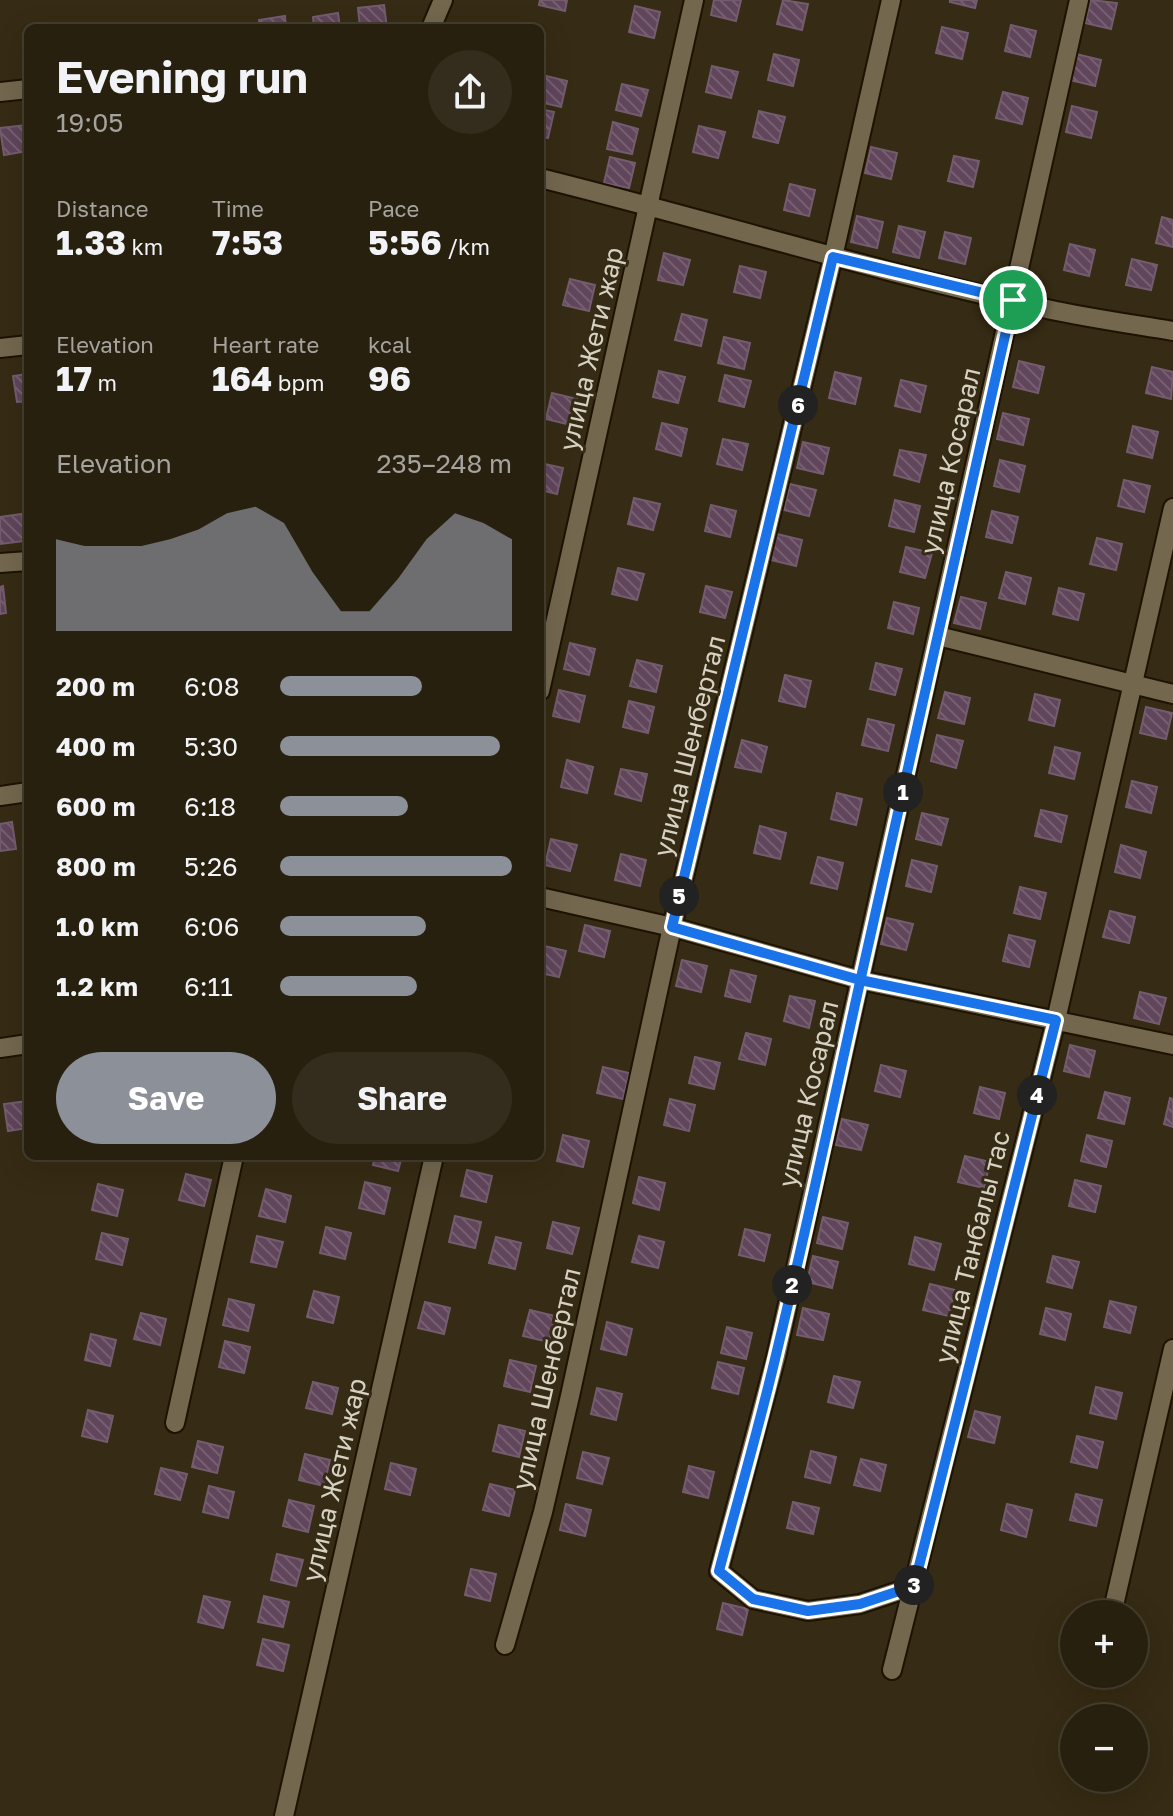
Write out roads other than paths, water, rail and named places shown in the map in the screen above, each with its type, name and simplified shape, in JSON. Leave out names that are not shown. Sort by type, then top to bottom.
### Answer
[{"type":"street","points":[[433,24],[443,0]]},
{"type":"street","name":"улица Жети жар","points":[[544,673],[694,0]]},
{"type":"street","name":"улица Шенбертал","points":[[505,1645],[543,1512],[672,927],[833,257],[891,0]]},
{"type":"street","name":"улица Косарал","points":[[914,1586],[860,1604],[808,1611],[753,1599],[719,1571],[776,1357],[1079,0]]},
{"type":"street","points":[[0,92],[24,89]]},
{"type":"street","points":[[544,179],[650,205],[833,257],[1046,309],[1173,331]]},
{"type":"street","points":[[0,348],[24,345]]},
{"type":"street","name":"улица Танбалы тас","points":[[892,1670],[1056,1020],[1173,508]]},
{"type":"street","points":[[0,563],[24,561]]},
{"type":"street","points":[[938,636],[1173,694]]},
{"type":"street","points":[[0,796],[24,793]]},
{"type":"street","points":[[544,898],[672,927],[860,980],[1173,1045]]},
{"type":"street","points":[[0,1048],[24,1045]]},
{"type":"street","points":[[175,1423],[233,1160]]},
{"type":"street","name":"улица Жети жар","points":[[284,1816],[433,1160]]},
{"type":"street","points":[[1115,1600],[1173,1349]]}]
